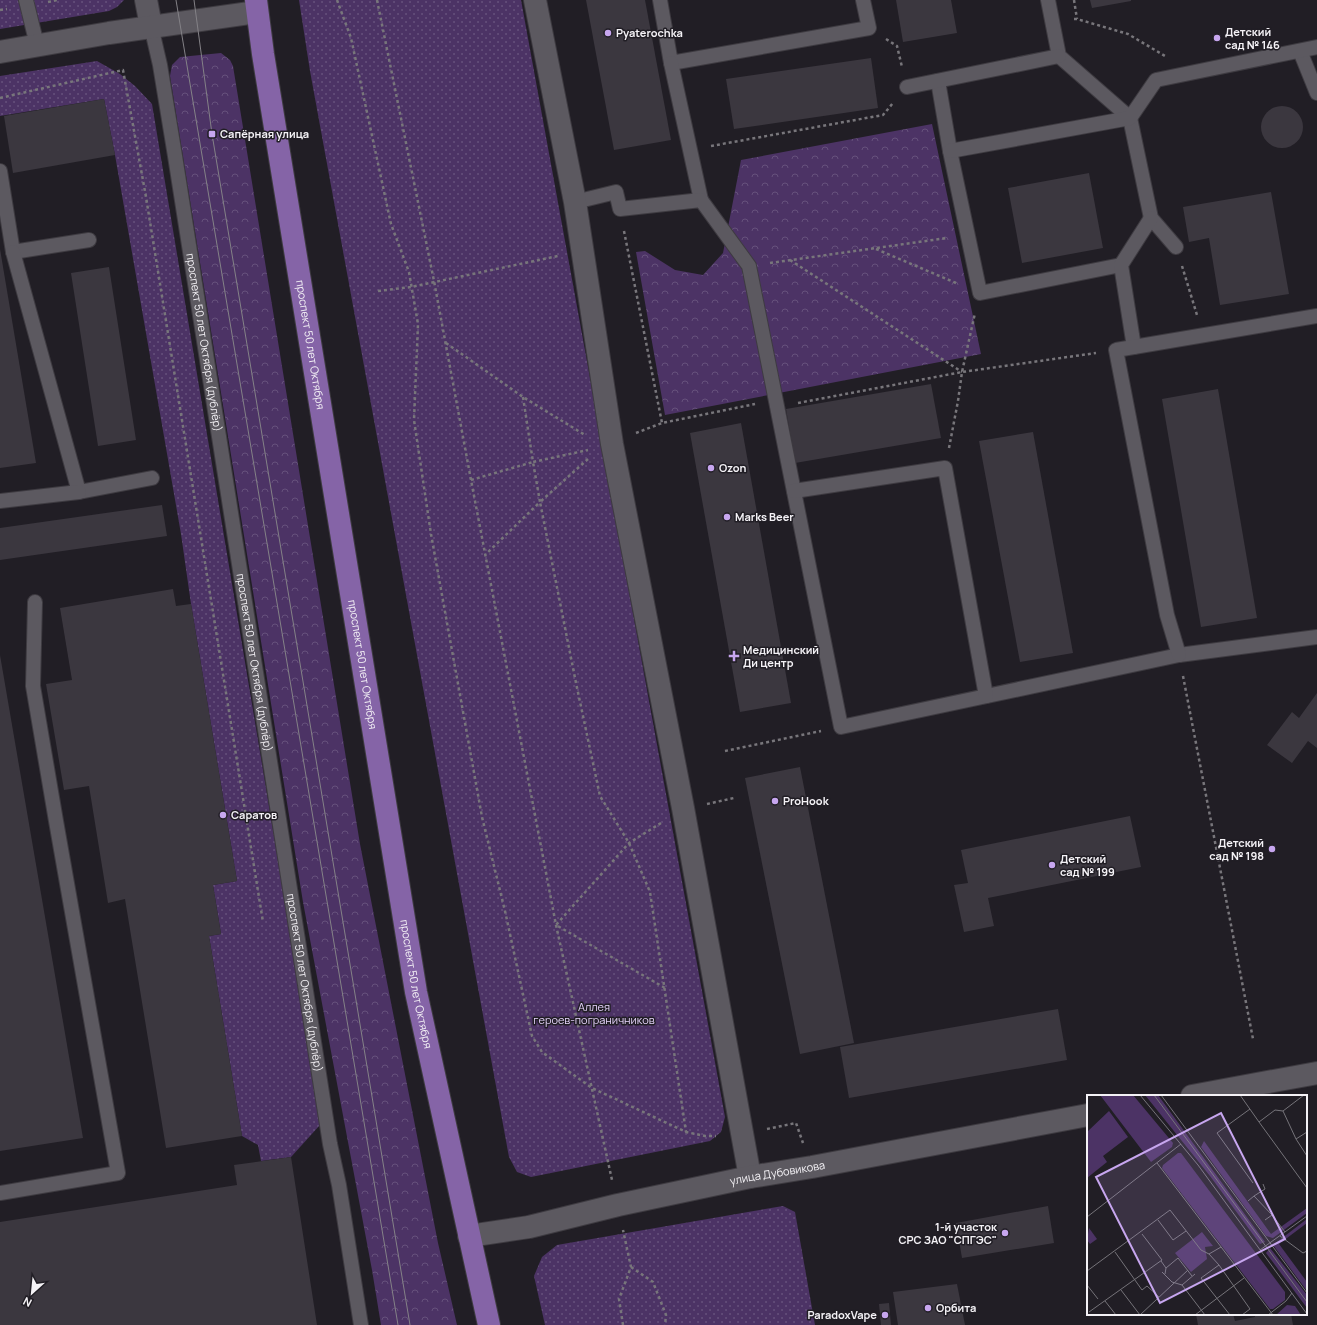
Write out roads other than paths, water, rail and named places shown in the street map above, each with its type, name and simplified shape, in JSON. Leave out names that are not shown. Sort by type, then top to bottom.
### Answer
[{"type":"main road","name":"проспект 50 лет Октября","points":[[256,6],[416,992],[488,1325]]},
{"type":"street","name":"проспект 50 лет Октября (дублёр)","points":[[146,0],[151,26]]},
{"type":"street","points":[[535,0],[575,202],[607,445],[684,808],[750,1177]]},
{"type":"street","points":[[0,52],[256,6]]},
{"type":"street","points":[[1197,1095],[1317,1073]]},
{"type":"street","name":"улица Дубовикова","points":[[469,1236],[529,1226],[618,1205],[750,1177],[812,1167],[1087,1115]]},
{"type":"lane","points":[[26,0],[37,45]]},
{"type":"lane","points":[[660,0],[671,63],[702,200],[749,266],[840,727],[1179,655],[1317,637]]},
{"type":"lane","points":[[671,63],[869,28],[863,0]]},
{"type":"lane","points":[[1048,0],[1059,56],[1130,118],[1151,218],[1176,247]]},
{"type":"lane","name":"проспект 50 лет Октября (дублёр)","points":[[151,26],[160,65],[174,148],[326,1121],[339,1185],[361,1325]]},
{"type":"lane","points":[[950,151],[1130,118],[1156,80],[1317,48]]},
{"type":"lane","points":[[1300,51],[1317,93]]},
{"type":"lane","points":[[907,88],[1059,56]]},
{"type":"lane","points":[[938,81],[950,151],[980,293],[1120,265]]},
{"type":"lane","points":[[0,171],[13,252],[79,492]]},
{"type":"lane","points":[[575,202],[616,192],[620,209],[702,200]]},
{"type":"lane","points":[[1134,347],[1120,265],[1151,218]]},
{"type":"lane","points":[[13,252],[89,240]]},
{"type":"lane","points":[[1179,655],[1167,615],[1116,350],[1203,334],[1317,316]]},
{"type":"lane","points":[[794,491],[945,468],[986,696]]},
{"type":"lane","points":[[0,501],[79,492],[152,478]]},
{"type":"lane","points":[[0,1193],[118,1173],[33,686],[36,602]]},
{"type":"tram line","points":[[176,0],[398,1325]]},
{"type":"tram line","points":[[194,0],[212,134],[410,1325]]},
{"type":"place","name":"Pyaterochka","points":[[608,33]]},
{"type":"place","name":"Детский сад № 146","points":[[1217,38]]},
{"type":"place","name":"Сапёрная улица","points":[[212,134]]},
{"type":"place","name":"Ozon","points":[[711,468]]},
{"type":"place","name":"Marks Beer","points":[[727,517]]},
{"type":"place","name":"Медицинский Ди центр","points":[[734,656]]},
{"type":"place","name":"ProHook","points":[[775,801]]},
{"type":"place","name":"Саратов","points":[[223,815]]},
{"type":"place","name":"Детский сад № 198","points":[[1272,849]]},
{"type":"place","name":"Детский сад № 199","points":[[1052,865]]},
{"type":"place","name":"1-й участок СРС ЗАО \"СПГЭС\"","points":[[1005,1233]]},
{"type":"place","name":"Орбита","points":[[928,1308]]},
{"type":"place","name":"ParadoxVape","points":[[885,1315]]},
{"type":"park label","name":"Аллея героев-пограничников","points":[[594,1013]]}]
